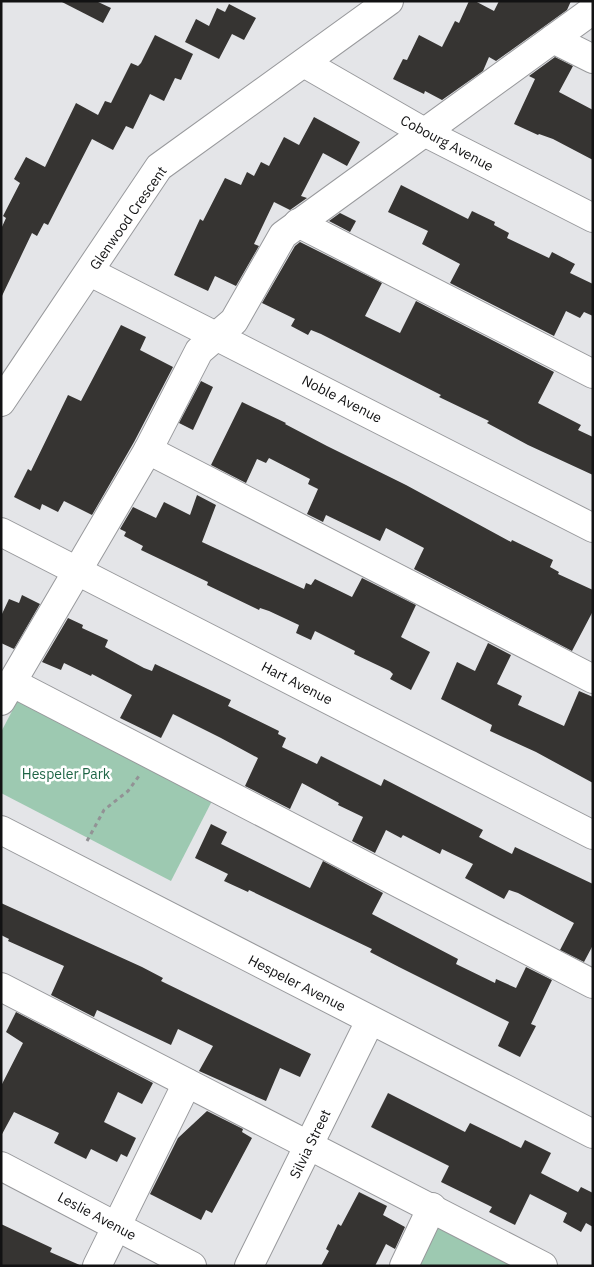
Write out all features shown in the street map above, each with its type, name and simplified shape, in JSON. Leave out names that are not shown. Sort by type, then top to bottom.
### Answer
[{"type":"street","name":"Glenwood Crescent","points":[[1,402],[159,168],[389,1]]},
{"type":"street","points":[[593,10],[283,235],[234,321],[199,351],[148,450],[6,691],[152,755],[593,984]]},
{"type":"street","points":[[553,39],[593,59]]},
{"type":"street","name":"Cobourg Avenue","points":[[304,63],[424,132],[593,218]]},
{"type":"street","points":[[298,223],[593,374]]},
{"type":"street","name":"Noble Avenue","points":[[90,272],[593,528]]},
{"type":"street","points":[[148,450],[593,679]]},
{"type":"street","name":"Hart Avenue","points":[[1,532],[593,835]]},
{"type":"street","name":"Hespeler Avenue","points":[[1,830],[593,1134]]},
{"type":"street","points":[[1,987],[309,1146],[432,1207],[543,1266]]},
{"type":"street","name":"Silvia Street","points":[[249,1266],[370,1021]]},
{"type":"street","points":[[97,1266],[187,1083]]},
{"type":"street","name":"Leslie Avenue","points":[[1,1166],[192,1266]]},
{"type":"street","points":[[404,1266],[432,1207]]},
{"type":"path","points":[[87,841],[104,810],[128,791],[152,755]]},
{"type":"green space","name":"Hespeler Park","points":[[20,696],[214,797],[171,881],[1,793],[1,732]]},
{"type":"green space","points":[[437,1220],[525,1266],[415,1266]]},
{"type":"building","points":[[60,1],[96,1],[111,8],[103,23]]},
{"type":"building","points":[[469,1],[475,1],[494,11],[499,1],[571,1],[567,10],[496,61],[489,57],[483,71],[442,100],[425,91],[424,94],[393,79],[403,59],[407,60],[419,35],[442,47],[455,21],[459,23]]},
{"type":"building","points":[[229,4],[256,18],[244,40],[232,34],[219,59],[185,42],[196,19],[209,26],[217,8],[225,12]]},
{"type":"building","points":[[155,35],[193,54],[181,80],[175,78],[164,101],[150,94],[133,129],[126,126],[113,150],[92,139],[48,225],[44,223],[37,236],[32,233],[1,298],[1,229],[6,218],[3,216],[20,183],[14,179],[26,157],[45,167],[76,103],[98,115],[105,101],[111,103],[131,63],[138,66],[141,63]]},
{"type":"building","points":[[555,57],[573,66],[559,92],[593,110],[593,160],[553,139],[538,135],[514,124],[535,79],[529,76]]},
{"type":"building","points":[[314,117],[360,142],[347,166],[323,153],[301,196],[307,198],[290,210],[274,202],[254,244],[259,246],[236,286],[215,276],[208,291],[174,275],[200,219],[203,221],[225,178],[241,185],[247,172],[254,176],[261,162],[269,166],[284,137],[299,145]]},
{"type":"building","points":[[401,185],[468,219],[472,211],[495,222],[494,225],[509,233],[507,238],[549,258],[552,252],[575,264],[570,273],[593,284],[593,316],[584,312],[580,318],[566,311],[554,336],[450,283],[460,264],[422,244],[428,231],[388,212]]},
{"type":"building","points":[[340,213],[356,221],[350,232],[329,221]]},
{"type":"building","points":[[300,242],[382,283],[365,316],[400,333],[416,301],[554,372],[538,403],[581,425],[578,430],[593,437],[593,475],[528,445],[487,423],[489,421],[439,397],[441,395],[321,334],[311,330],[308,335],[291,326],[295,319],[262,303],[295,246]]},
{"type":"building","points":[[121,325],[146,337],[140,350],[173,367],[134,442],[92,515],[64,501],[58,512],[42,504],[40,510],[14,497],[28,469],[31,471],[68,395],[81,401]]},
{"type":"building","points":[[201,381],[213,387],[193,430],[179,423]]},
{"type":"building","points":[[242,402],[406,485],[511,542],[512,540],[553,560],[550,567],[559,572],[558,574],[593,590],[593,611],[572,651],[414,569],[424,548],[386,528],[380,541],[326,515],[323,522],[307,514],[318,489],[308,484],[310,479],[269,458],[266,463],[257,459],[246,483],[211,465]]},
{"type":"building","points":[[197,495],[216,505],[202,542],[304,589],[306,583],[311,585],[315,579],[352,597],[362,578],[416,605],[401,637],[430,652],[411,690],[390,679],[393,674],[390,671],[354,654],[355,651],[315,631],[311,640],[296,633],[299,625],[269,611],[260,608],[259,610],[207,585],[208,582],[141,550],[143,546],[124,536],[126,532],[120,529],[133,507],[156,518],[164,502],[190,515]]},
{"type":"building","points":[[22,595],[40,604],[14,649],[1,643],[1,616],[9,599],[19,603]]},
{"type":"building","points":[[68,618],[83,625],[82,628],[108,640],[105,647],[144,668],[152,671],[155,664],[231,700],[228,706],[279,731],[278,734],[286,738],[282,747],[317,764],[321,756],[381,786],[384,779],[483,830],[479,837],[512,854],[515,847],[593,884],[593,945],[584,962],[560,950],[574,923],[518,893],[509,890],[504,899],[465,878],[473,864],[442,849],[440,854],[403,835],[401,838],[386,830],[375,853],[352,841],[363,817],[338,805],[339,803],[302,783],[290,809],[245,786],[258,758],[221,738],[173,714],[161,738],[120,718],[132,695],[92,674],[91,676],[64,663],[61,670],[42,662]]},
{"type":"building","points":[[488,643],[511,655],[497,684],[522,696],[518,705],[564,726],[579,691],[593,697],[593,783],[536,752],[490,731],[492,725],[441,699],[457,662],[475,671]]},
{"type":"building","points":[[211,824],[227,832],[221,844],[310,888],[323,861],[383,893],[372,914],[458,959],[456,964],[495,983],[496,979],[516,988],[526,967],[552,980],[531,1024],[536,1026],[520,1057],[498,1046],[509,1022],[370,952],[372,949],[249,890],[248,892],[224,881],[228,874],[195,858]]},
{"type":"building","points":[[1,903],[142,967],[163,978],[161,981],[311,1054],[300,1077],[280,1068],[266,1101],[199,1071],[213,1046],[178,1029],[171,1045],[97,1010],[94,1017],[51,995],[64,966],[8,941],[9,939],[1,935]]},
{"type":"building","points":[[16,1012],[153,1083],[142,1104],[118,1092],[104,1122],[136,1138],[127,1157],[121,1154],[117,1162],[91,1149],[86,1159],[54,1143],[59,1133],[14,1112],[1,1136],[1,1086],[23,1043],[6,1032]]},
{"type":"building","points":[[388,1093],[465,1132],[470,1123],[521,1148],[525,1140],[551,1153],[541,1173],[578,1192],[581,1187],[593,1193],[593,1227],[586,1223],[581,1232],[563,1222],[567,1213],[530,1194],[515,1225],[489,1212],[492,1207],[441,1182],[449,1166],[371,1127]]},
{"type":"building","points":[[207,1111],[243,1129],[242,1132],[252,1138],[212,1213],[206,1210],[201,1220],[150,1194],[178,1138]]},
{"type":"building","points":[[359,1192],[387,1206],[383,1215],[405,1227],[395,1249],[386,1244],[375,1266],[321,1266],[329,1251],[326,1249],[338,1224],[341,1226]]},
{"type":"building","points":[[1,1224],[52,1248],[50,1252],[82,1266],[1,1266]]}]
